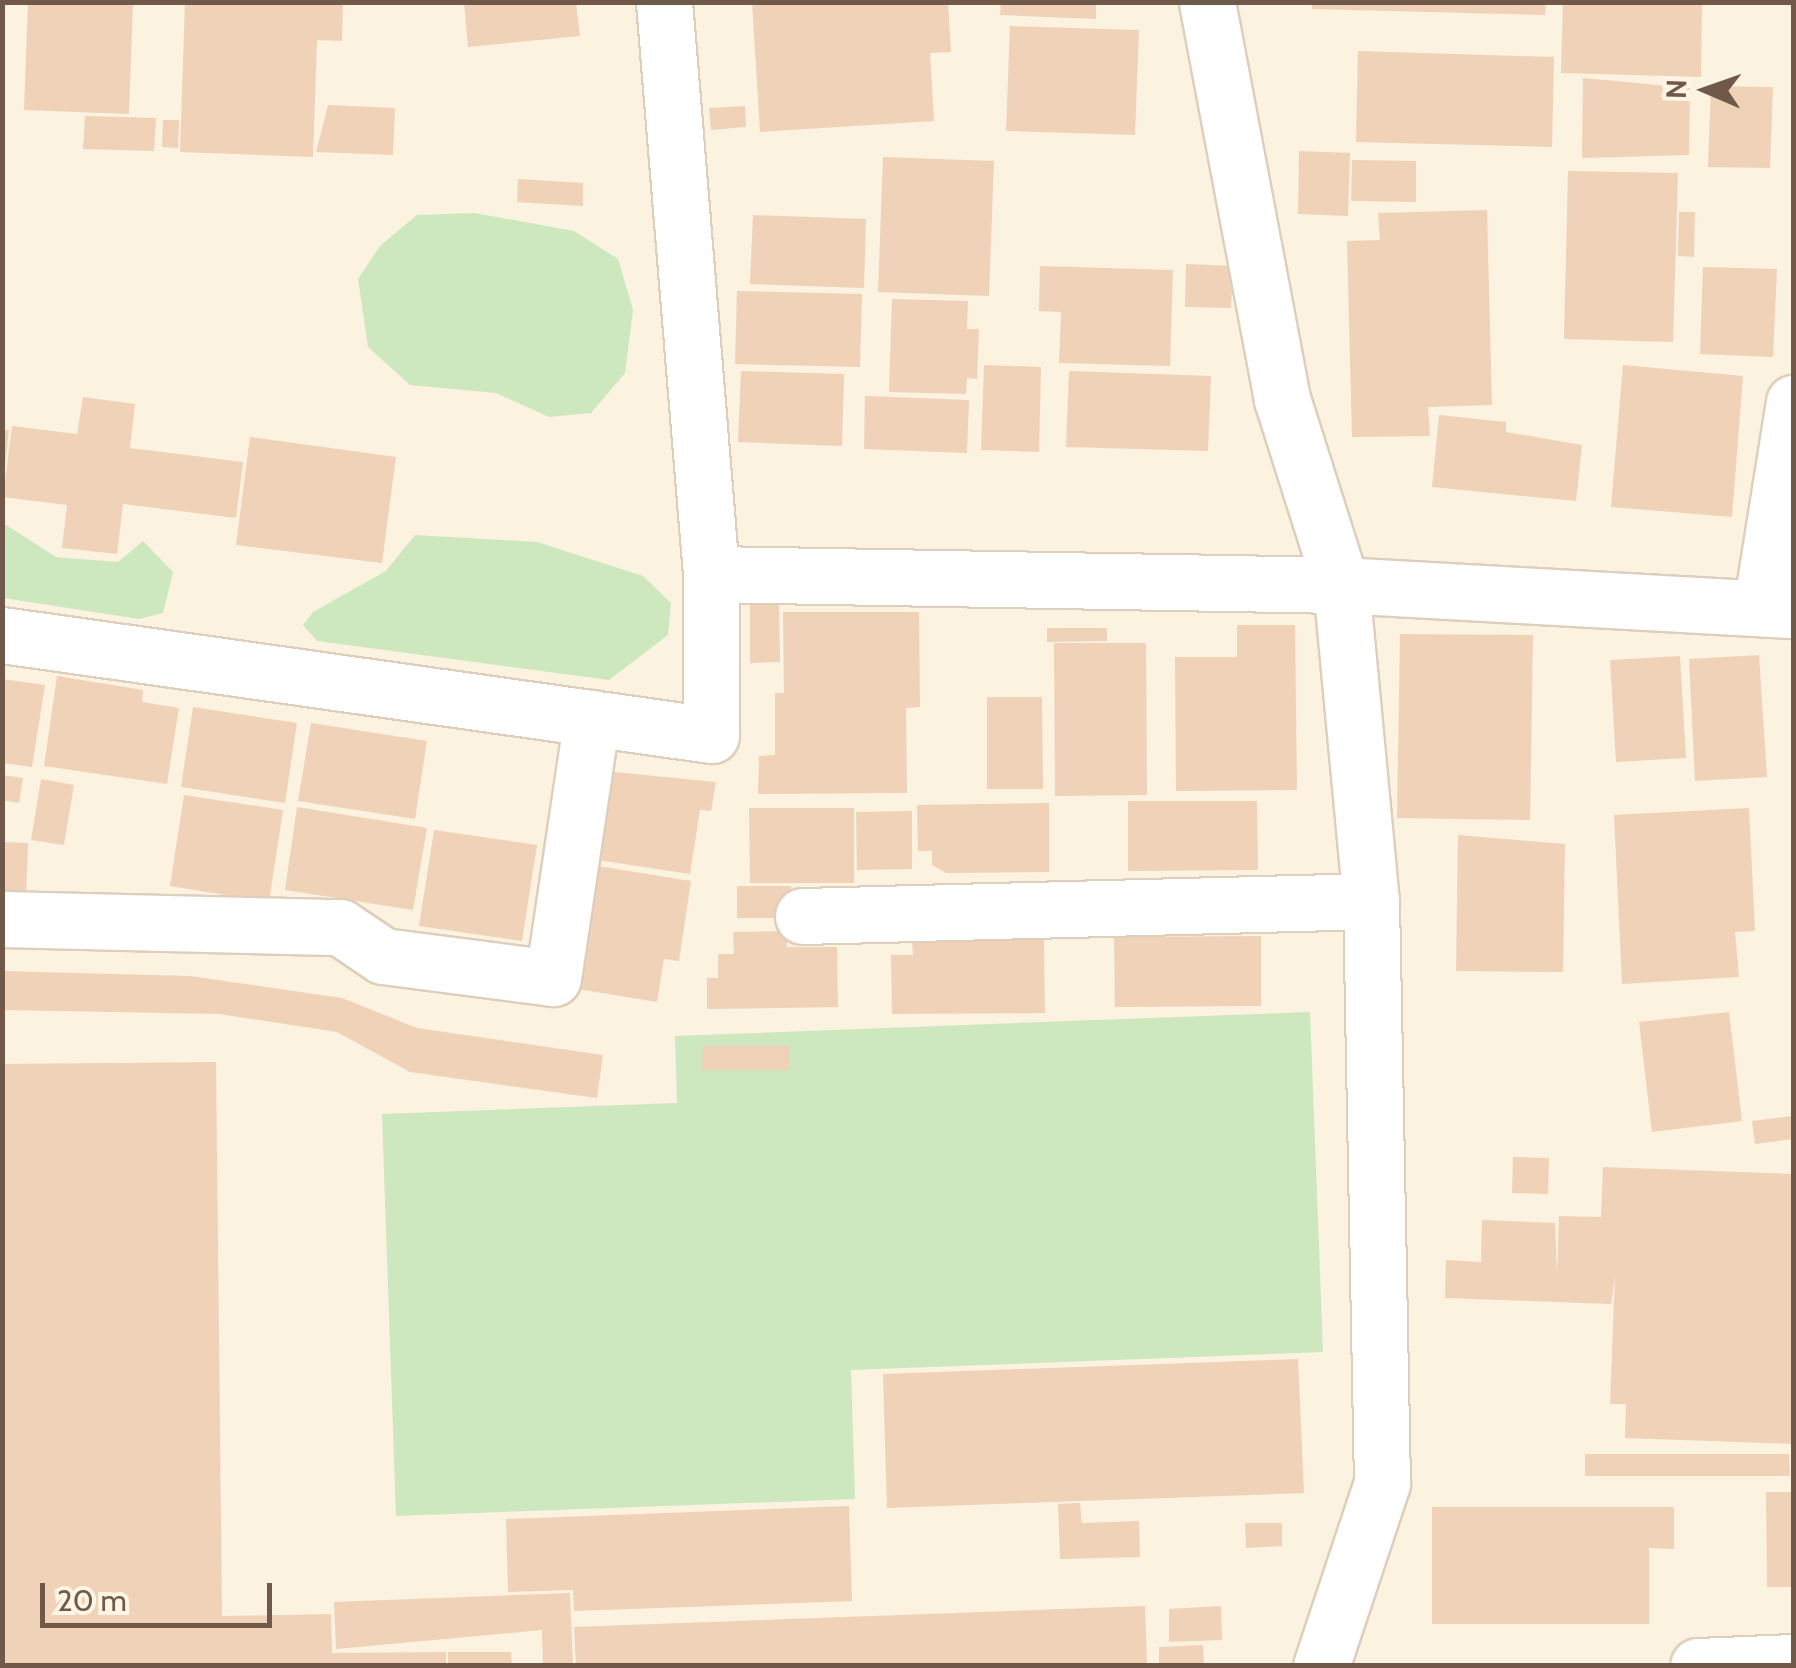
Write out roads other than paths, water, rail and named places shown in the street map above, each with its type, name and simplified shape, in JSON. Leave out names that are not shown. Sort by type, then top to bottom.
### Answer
[{"type":"street","points":[[2,635],[712,735],[710,574],[664,2]]},
{"type":"street","points":[[1207,2],[1282,399],[1340,585],[1371,901],[1382,1482],[1321,1666]]},
{"type":"street","points":[[710,574],[1340,585],[1777,610],[1794,403]]},
{"type":"street","points":[[2,918],[340,927],[383,956],[553,978],[592,718]]},
{"type":"street","points":[[803,916],[1371,901]]},
{"type":"street","points":[[1698,1666],[1794,1662]]}]
